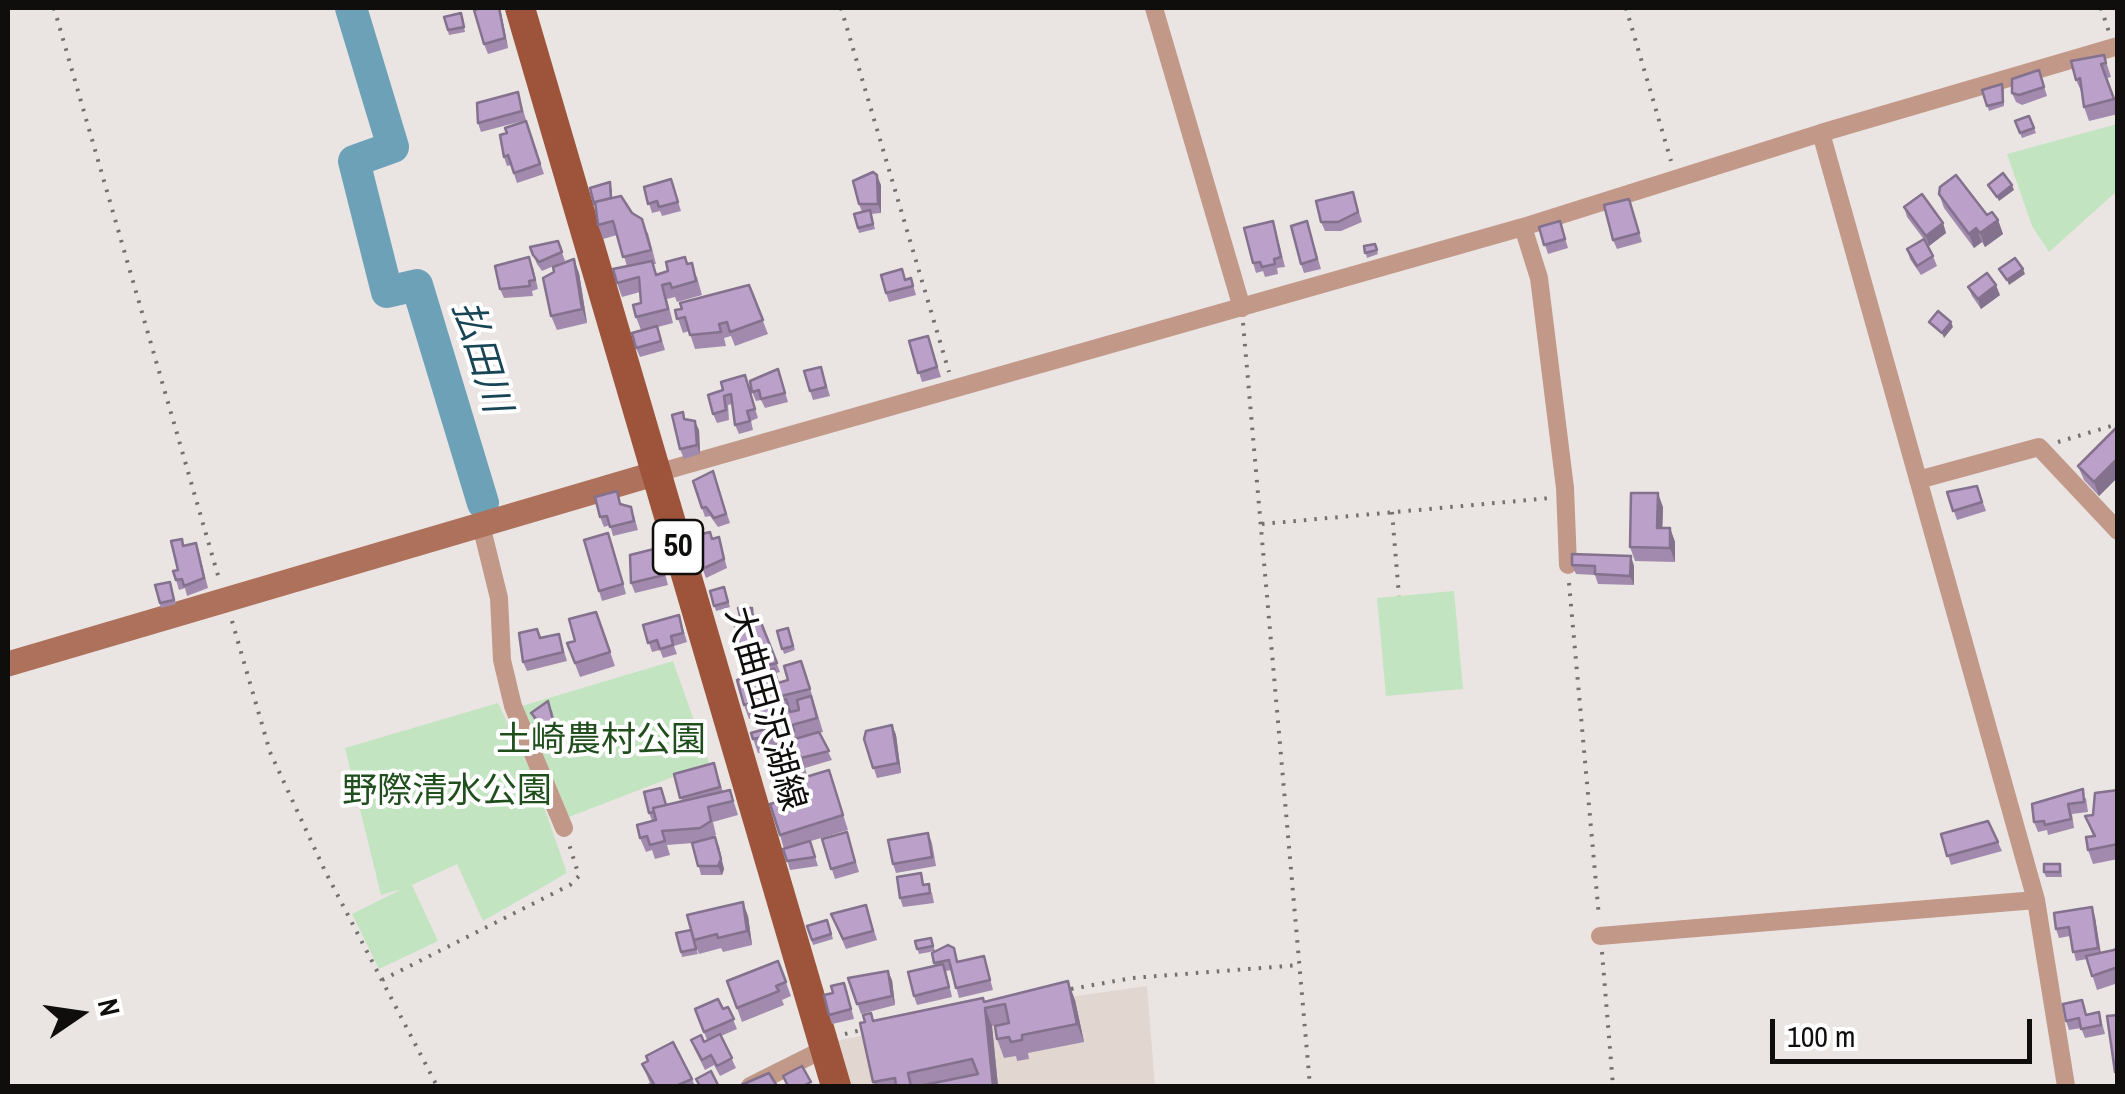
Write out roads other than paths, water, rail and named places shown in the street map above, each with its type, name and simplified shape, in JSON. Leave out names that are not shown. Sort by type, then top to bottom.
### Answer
[{"type":"main road","name":"大曲田沢湖線","points":[[520,8],[836,1086]]},
{"type":"street","points":[[1154,8],[1242,308]]},
{"type":"street","points":[[8,664],[657,473],[1523,227],[1821,133],[2115,47]]},
{"type":"street","points":[[1821,133],[2036,900],[2066,1086]]},
{"type":"street","points":[[1523,227],[1539,278],[1566,496],[1568,564]]},
{"type":"street","points":[[1918,480],[2040,448],[2118,531]]},
{"type":"street","points":[[481,524],[499,598],[502,660],[513,706],[564,828]]},
{"type":"street","points":[[1600,936],[2036,900]]},
{"type":"street","points":[[750,1086],[823,1044]]},
{"type":"waterway","name":"払田川","points":[[351,8],[393,147],[354,161],[387,292],[417,285],[483,503]]},
{"type":"park label","name":"土崎農村公園","points":[[601,742]]},
{"type":"park label","name":"野際清水公園","points":[[447,793]]}]
